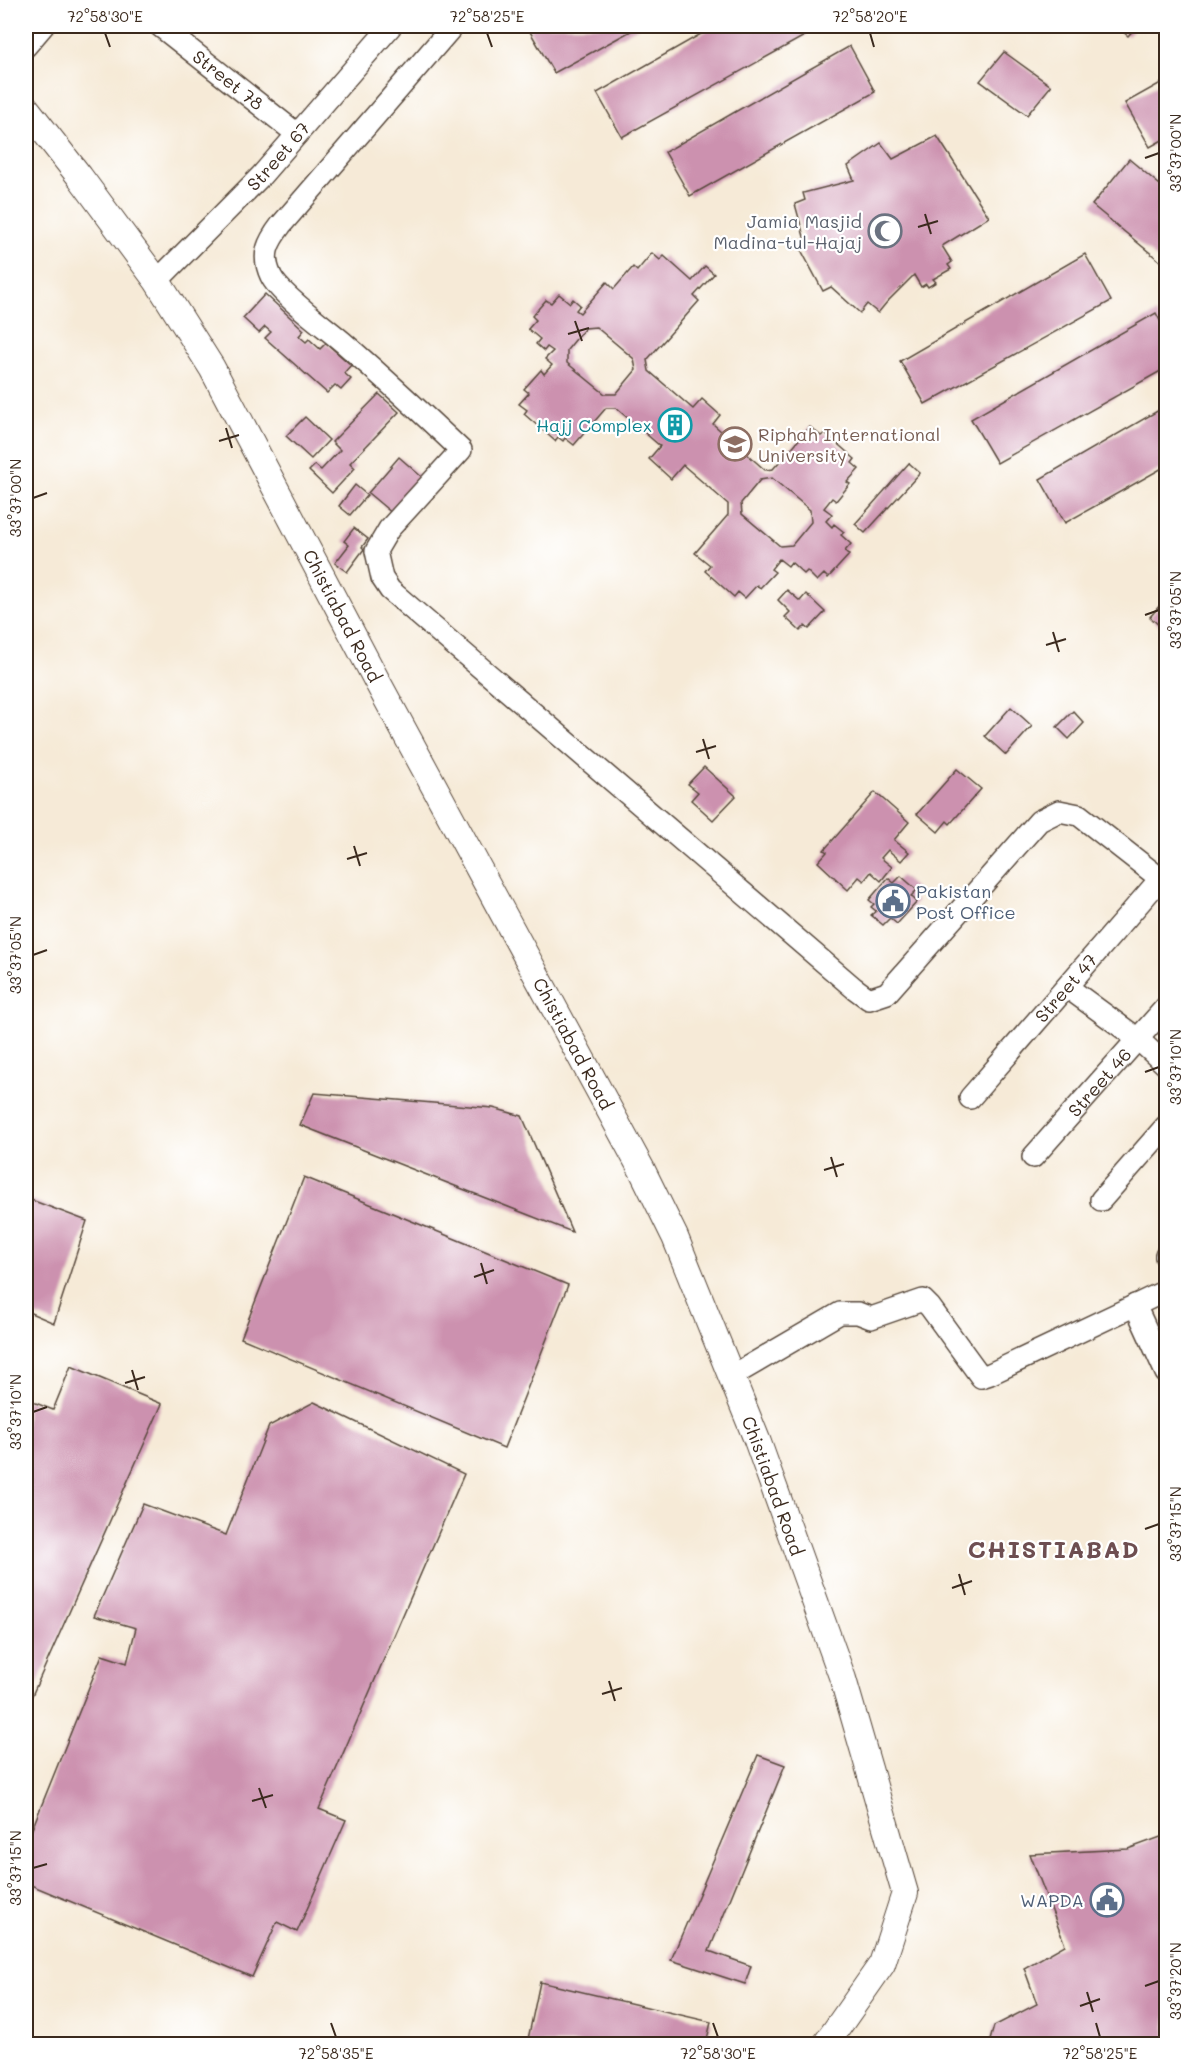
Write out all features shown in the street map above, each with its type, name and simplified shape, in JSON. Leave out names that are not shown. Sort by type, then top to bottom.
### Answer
[{"type":"main road","name":"Chistiabad Road","points":[[26,108],[157,281],[212,368],[377,681],[642,1170],[675,1238],[732,1376],[843,1679],[905,1893],[882,1964],[826,2044]]},
{"type":"street","points":[[26,46],[43,26]]},
{"type":"street","name":"Street 78","points":[[160,26],[297,134]]},
{"type":"street","points":[[453,26],[281,225],[269,240],[266,255],[271,277],[281,290],[345,344],[460,450],[389,529],[376,551],[382,578],[390,590],[869,999],[887,993],[1039,820],[1059,811],[1079,816],[1164,880]]},
{"type":"street","name":"Street 67","points":[[157,281],[261,176],[381,29]]},
{"type":"street","name":"Street 47","points":[[970,1098],[1164,880]]},
{"type":"street","points":[[1067,987],[1138,1039],[1167,1065]]},
{"type":"street","name":"Street 46","points":[[1033,1157],[1167,1007]]},
{"type":"street","points":[[1101,1200],[1167,1126]]},
{"type":"street","points":[[732,1376],[840,1312],[858,1313],[871,1318],[923,1300],[981,1377],[1159,1294]]},
{"type":"street","points":[[1135,1305],[1167,1373]]},
{"type":"building","points":[[536,26],[640,26],[554,73],[529,30]]},
{"type":"building","points":[[715,26],[803,26],[808,34],[622,137],[597,93]]},
{"type":"building","points":[[1089,26],[1099,26],[1095,31]]},
{"type":"building","points":[[1099,26],[1112,26],[1106,32]]},
{"type":"building","points":[[1116,26],[1137,26],[1128,36]]},
{"type":"building","points":[[850,46],[875,92],[690,196],[665,152]]},
{"type":"building","points":[[1004,52],[1051,86],[1027,115],[980,81]]},
{"type":"building","points":[[1166,80],[1166,138],[1150,147],[1125,103]]},
{"type":"building","name":"Jamia Masjid Madina-tul-Hajaj","points":[[937,136],[989,217],[942,246],[952,262],[948,265],[951,269],[933,279],[936,282],[928,287],[926,284],[921,287],[914,275],[878,313],[867,304],[860,313],[831,287],[823,291],[800,248],[806,244],[795,204],[805,200],[803,193],[854,180],[848,166],[881,143],[893,159]]},
{"type":"building","points":[[1129,159],[1166,190],[1166,266],[1092,205]]},
{"type":"building","name":"Hajj Complex","points":[[652,253],[660,260],[664,256],[692,281],[705,266],[714,274],[694,296],[699,301],[647,360],[649,371],[693,409],[702,399],[720,415],[713,424],[765,470],[773,469],[810,427],[821,436],[825,433],[855,459],[852,463],[859,469],[847,482],[850,484],[836,501],[832,498],[824,508],[832,514],[826,521],[832,527],[834,524],[844,532],[841,535],[851,544],[845,551],[849,555],[828,578],[824,574],[817,581],[807,571],[804,574],[791,562],[788,566],[779,559],[771,569],[775,572],[760,588],[757,585],[745,598],[738,592],[734,597],[705,571],[710,565],[695,553],[728,515],[728,504],[683,465],[671,479],[649,459],[660,446],[616,408],[606,408],[574,445],[565,438],[563,441],[558,437],[555,441],[524,414],[527,410],[519,404],[529,393],[524,389],[541,370],[544,374],[552,365],[545,359],[553,351],[547,347],[544,351],[536,344],[540,339],[528,329],[536,320],[532,316],[546,300],[551,303],[559,294],[570,303],[573,299],[580,305],[576,310],[580,313],[607,282],[614,289],[633,267],[637,271]],"holes":[[[596,327],[634,359],[636,370],[616,394],[605,394],[567,363],[567,350],[585,328]],[[772,478],[810,510],[811,522],[792,545],[780,546],[742,514],[741,503],[760,480]]]},
{"type":"building","points":[[1085,254],[1111,301],[925,404],[900,361]]},
{"type":"building","points":[[265,294],[304,330],[299,336],[306,342],[309,339],[320,349],[326,343],[351,365],[344,373],[351,379],[341,390],[335,385],[327,393],[265,338],[271,332],[265,327],[259,333],[243,318]]},
{"type":"building","points":[[1156,313],[1166,332],[1166,368],[997,463],[971,419]]},
{"type":"building","points":[[379,394],[399,412],[350,463],[355,468],[332,493],[309,471],[315,465],[321,470],[340,450],[332,442]]},
{"type":"building","points":[[1166,406],[1166,466],[1065,523],[1040,479]]},
{"type":"building","points":[[305,417],[329,440],[311,459],[286,436]]},
{"type":"building","points":[[399,457],[423,478],[393,514],[368,493]]},
{"type":"building","points":[[909,463],[920,473],[865,533],[855,524]]},
{"type":"building","points":[[355,485],[367,495],[350,515],[339,506]]},
{"type":"building","points":[[354,528],[368,539],[362,547],[364,549],[347,572],[335,563],[349,545],[344,541]]},
{"type":"building","points":[[787,590],[800,601],[806,594],[825,612],[809,629],[805,626],[800,631],[785,617],[790,612],[778,600]]},
{"type":"building","points":[[1166,598],[1166,623],[1162,628],[1150,617]]},
{"type":"building","points":[[1011,707],[1032,726],[1006,755],[985,736]]},
{"type":"building","points":[[1073,711],[1084,723],[1069,739],[1057,727]]},
{"type":"building","points":[[704,767],[736,796],[713,820],[691,800],[698,792],[688,784]]},
{"type":"building","points":[[957,769],[981,789],[950,824],[947,821],[938,832],[917,814]]},
{"type":"building","points":[[875,792],[909,822],[894,840],[909,852],[901,861],[888,850],[881,858],[892,867],[881,881],[871,872],[864,881],[859,877],[848,890],[818,862],[827,852],[824,850]]},
{"type":"building","name":"Pakistan Post Office","points":[[901,876],[917,890],[911,896],[917,902],[897,924],[890,918],[883,925],[871,915],[876,911],[871,907],[874,904],[869,900],[888,878],[894,883]]},
{"type":"building","points":[[314,1093],[493,1108],[522,1116],[572,1232],[300,1125]]},
{"type":"building","points":[[304,1177],[568,1285],[504,1448],[241,1338]]},
{"type":"building","points":[[26,1198],[87,1221],[54,1323],[26,1311]]},
{"type":"building","points":[[71,1366],[162,1404],[26,1709],[26,1399],[53,1410]]},
{"type":"building","points":[[314,1402],[464,1474],[319,1809],[346,1820],[297,1932],[277,1922],[252,1977],[26,1883],[26,1844],[102,1655],[127,1663],[136,1628],[94,1616],[143,1504],[226,1535],[269,1426]]},
{"type":"building","points":[[758,1755],[785,1765],[709,1951],[751,1966],[745,1984],[671,1960]]},
{"type":"building","name":"WAPDA","points":[[1166,1835],[1166,2044],[989,2044],[994,2026],[1037,2004],[1024,1968],[1065,1945],[1030,1854],[1128,1849]]},
{"type":"building","points":[[540,1982],[711,2022],[706,2044],[527,2044]]},
{"type":"place","name":"Jamia Masjid Madina-tul-Hajaj","points":[[885,231]]},
{"type":"place","name":"Hajj Complex","points":[[675,425]]},
{"type":"place","name":"Riphah International University","points":[[735,444]]},
{"type":"place","name":"Pakistan Post Office","points":[[893,901]]},
{"type":"place","name":"WAPDA","points":[[1107,1900]]},
{"type":"district","name":"CHISTIABAD","points":[[1054,1548]]}]
